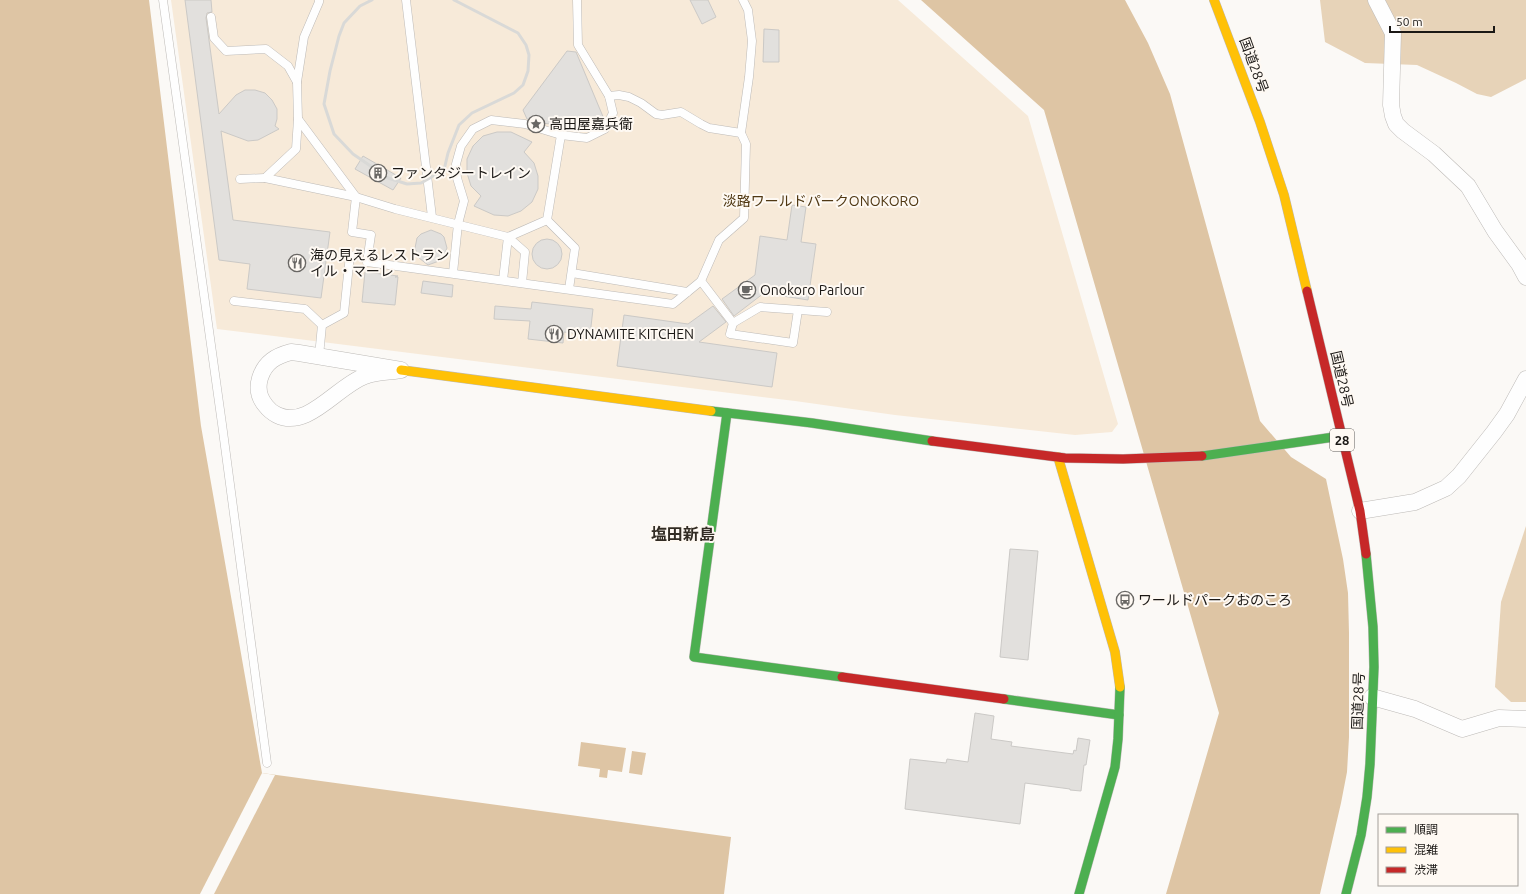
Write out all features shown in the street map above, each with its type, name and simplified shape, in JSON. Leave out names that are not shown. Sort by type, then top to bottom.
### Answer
[{"type":"main road","name":"国道28号","points":[[1214,0],[1278,174],[1293,228],[1341,436],[1360,511],[1369,579],[1373,627],[1374,667],[1370,764],[1367,797],[1361,835],[1346,894]]},
{"type":"main road","points":[[401,370],[812,423],[880,434],[1058,457],[1123,459],[1208,456],[1341,436]]},
{"type":"main road","points":[[727,413],[694,657],[1119,714]]},
{"type":"main road","points":[[1058,457],[1115,652],[1120,686],[1118,739],[1115,767],[1079,894]]},
{"type":"street","points":[[1376,0],[1392,33],[1391,105],[1396,124],[1434,154],[1468,186],[1495,231],[1519,264],[1526,277]]},
{"type":"street","points":[[291,352],[401,370],[365,376],[339,390],[309,414],[298,418],[289,419],[282,417],[267,409],[258,388],[262,372],[270,361],[276,357],[291,352]]},
{"type":"street","points":[[1360,511],[1415,502],[1446,488],[1459,476],[1502,420],[1526,379]]},
{"type":"street","points":[[1372,697],[1415,709],[1462,729],[1499,718],[1526,719]]},
{"type":"lane","points":[[163,0],[224,432],[267,762]]},
{"type":"lane","points":[[406,0],[432,217]]},
{"type":"lane","points":[[453,273],[458,224],[464,201],[457,178],[456,164],[461,146],[473,129],[491,120],[525,124],[562,135],[587,138],[605,129],[613,113],[609,96],[578,45],[577,0]]},
{"type":"lane","points":[[298,119],[356,197],[352,232],[371,235],[367,262],[673,304],[701,281],[718,240],[744,218],[746,144],[742,133],[752,41],[748,10],[743,0]]},
{"type":"lane","points":[[265,178],[296,149],[298,119],[297,82],[304,37],[321,1]]},
{"type":"lane","points":[[211,18],[214,38],[226,51],[266,49],[288,66],[297,82]]},
{"type":"lane","points":[[609,96],[619,95],[629,97],[641,103],[656,114],[662,115],[681,112],[709,128],[742,133]]},
{"type":"lane","points":[[547,220],[562,135]]},
{"type":"lane","points":[[240,179],[265,178],[356,197],[395,209],[508,237],[525,252],[522,283]]},
{"type":"lane","points":[[508,237],[547,220]]},
{"type":"lane","points":[[547,220],[575,248],[569,289]]},
{"type":"lane","points":[[503,280],[508,237]]},
{"type":"lane","points":[[322,325],[344,313],[350,255]]},
{"type":"lane","points":[[572,273],[687,292]]},
{"type":"lane","points":[[701,281],[733,323]]},
{"type":"lane","points":[[234,301],[305,310],[322,325]]},
{"type":"lane","points":[[798,310],[793,343],[730,334],[733,323],[760,307],[827,312]]},
{"type":"lane","points":[[319,356],[322,325]]},
{"type":"green space","name":"淡路ワールドパークONOKORO","points":[[171,0],[898,0],[1028,116],[1118,424],[1112,432],[1075,435],[895,415],[795,401],[217,329]]},
{"type":"shaded area","points":[[0,0],[149,0],[201,426],[262,773],[731,837],[724,894],[0,894]]},
{"type":"shaded area","points":[[921,0],[1125,0],[1148,43],[1170,94],[1260,421],[1291,457],[1326,479],[1343,559],[1348,593],[1349,633],[1349,737],[1347,772],[1320,894],[1166,894],[1219,713],[1044,110]]},
{"type":"shaded area","points":[[1320,0],[1526,0],[1526,79],[1491,97],[1477,94],[1417,65],[1365,63],[1325,42]]},
{"type":"shaded area","points":[[1526,526],[1526,702],[1511,702],[1495,687],[1501,602]]},
{"type":"shaded area","points":[[581,742],[626,748],[622,772],[608,770],[607,778],[599,777],[600,769],[578,766]]},
{"type":"shaded area","points":[[632,751],[646,753],[642,775],[629,773]]},
{"type":"pier","points":[[262,773],[275,775],[214,894],[200,894]]},
{"type":"building","points":[[185,0],[211,0],[212,12],[207,13],[206,18],[219,114],[236,95],[245,90],[255,90],[265,93],[272,100],[277,109],[275,126],[279,129],[258,140],[248,141],[221,131],[233,220],[330,232],[321,298],[247,289],[250,264],[219,260]]},
{"type":"building","points":[[690,0],[708,0],[716,17],[702,24]]},
{"type":"building","points":[[764,29],[779,30],[779,62],[763,62]]},
{"type":"building","points":[[567,51],[576,52],[604,119],[599,126],[594,128],[540,123],[527,119],[523,110]]},
{"type":"building","points":[[497,132],[511,132],[532,142],[524,152],[534,163],[538,176],[538,189],[532,202],[521,211],[508,216],[494,215],[474,206],[481,196],[471,186],[467,173],[467,159],[473,146],[483,136]]},
{"type":"building","name":"ファンタジートレイン","points":[[363,156],[401,178],[393,190],[355,169]]},
{"type":"building","points":[[792,205],[806,207],[801,242],[816,244],[808,300],[764,293],[734,316],[722,299],[755,275],[760,236],[787,240]]},
{"type":"building","points":[[431,230],[441,234],[444,237],[447,248],[443,257],[439,261],[428,265],[419,258],[415,248],[417,238],[421,234]]},
{"type":"building","points":[[547,239],[553,240],[561,248],[561,260],[553,268],[547,269],[541,268],[533,260],[532,254],[533,248],[541,240]]},
{"type":"building","points":[[365,272],[398,276],[395,277],[398,277],[395,305],[362,302]]},
{"type":"building","points":[[423,281],[453,285],[452,297],[421,293]]},
{"type":"building","points":[[532,302],[593,309],[590,335],[564,332],[563,343],[528,339],[530,321],[494,319],[495,306],[531,309]]},
{"type":"building","points":[[713,306],[726,322],[699,342],[777,353],[772,387],[617,366],[624,315],[688,324]]},
{"type":"building","points":[[1010,549],[1038,551],[1028,660],[1000,657]]},
{"type":"building","points":[[975,713],[994,716],[991,739],[1012,742],[1011,746],[1073,754],[1074,750],[1076,751],[1078,738],[1090,740],[1086,765],[1084,765],[1081,791],[1025,783],[1020,824],[905,809],[910,759],[946,763],[947,759],[968,762]]},
{"type":"railway","points":[[372,0],[360,6],[344,23],[330,71],[324,104],[334,134],[353,154],[388,178],[407,184],[421,183],[444,170],[448,153],[459,125],[472,113],[514,93],[523,85],[528,71],[529,55],[526,45],[518,33],[454,0]]},
{"type":"traffic: fast","points":[[711,411],[812,423],[932,441]]},
{"type":"traffic: fast","points":[[727,413],[694,657],[842,677]]},
{"type":"traffic: fast","points":[[1202,456],[1341,436]]},
{"type":"traffic: fast","points":[[1346,894],[1361,835],[1370,764],[1374,667],[1373,627],[1366,554]]},
{"type":"traffic: fast","points":[[1079,894],[1115,767],[1118,739],[1120,687]]},
{"type":"traffic: fast","points":[[1004,699],[1119,715]]},
{"type":"traffic: slow","points":[[1214,0],[1260,122],[1284,195],[1307,291]]},
{"type":"traffic: slow","points":[[401,370],[711,411]]},
{"type":"traffic: slow","points":[[1058,457],[1115,652],[1120,687]]},
{"type":"traffic: jam","points":[[1307,291],[1360,511],[1366,554]]},
{"type":"traffic: jam","points":[[932,441],[1065,458],[1123,459],[1202,456]]},
{"type":"traffic: jam","points":[[842,677],[1004,699]]},
{"type":"place","name":"高田屋嘉兵衛","points":[[536,124]]},
{"type":"place","name":"ファンタジートレイン","points":[[378,173]]},
{"type":"place","name":"海の見えるレストラン イル・マーレ","points":[[297,263]]},
{"type":"place","name":"Onokoro Parlour","points":[[747,290]]},
{"type":"place","name":"DYNAMITE KITCHEN","points":[[554,334]]},
{"type":"place","name":"ワールドパークおのころ","points":[[1125,600]]},
{"type":"district","name":"塩田新島","points":[[683,534]]}]
